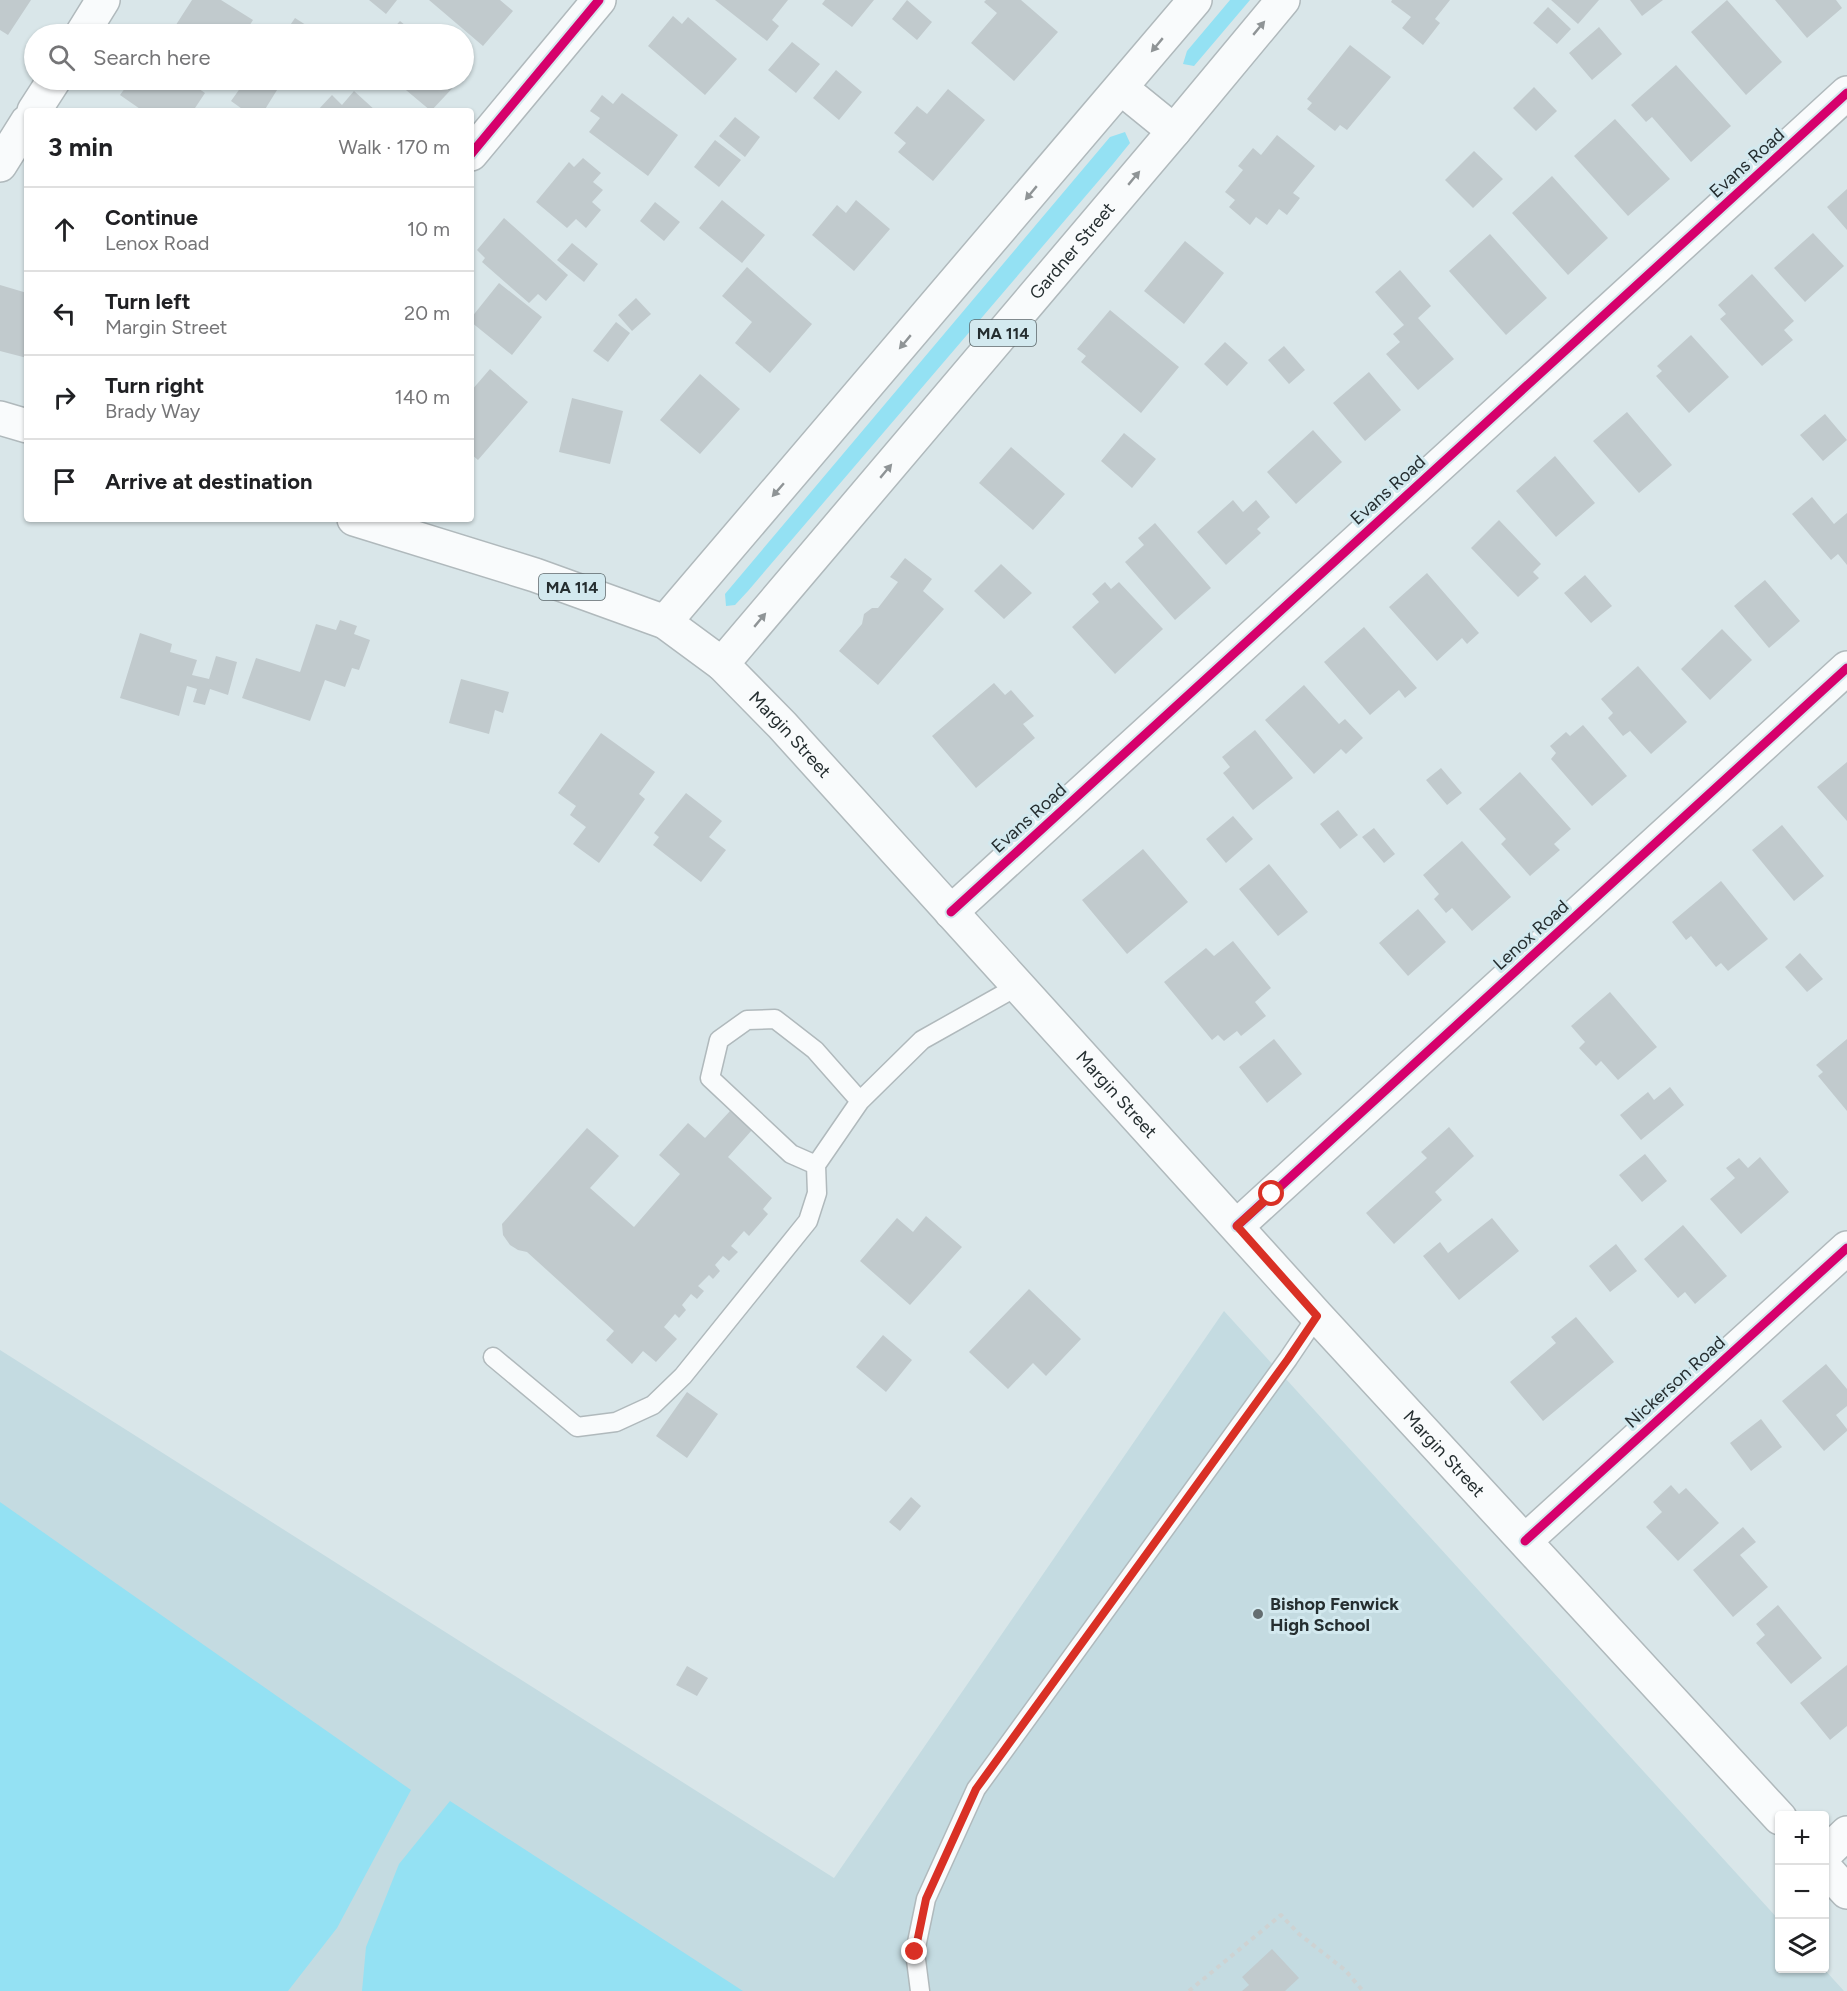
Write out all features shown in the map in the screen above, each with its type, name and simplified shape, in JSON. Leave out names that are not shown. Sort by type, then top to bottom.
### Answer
[{"type":"main road","points":[[88,24],[103,0]]},
{"type":"main road","points":[[474,150],[599,0]]},
{"type":"main road","points":[[665,622],[1195,0]]},
{"type":"main road","name":"Gardner Street","points":[[722,664],[1283,0]]},
{"type":"main road","points":[[1120,88],[1174,131]]},
{"type":"main road","points":[[36,108],[48,90]]},
{"type":"main road","name":"Evans Road","points":[[951,912],[1847,93]]},
{"type":"main road","points":[[0,165],[24,127]]},
{"type":"main road","points":[[0,418],[24,425]]},
{"type":"main road","name":"Margin Street","points":[[364,522],[535,574],[665,622],[722,664],[782,725],[1317,1316],[1775,1814]]},
{"type":"main road","name":"Lenox Road","points":[[1237,1226],[1847,668]]},
{"type":"main road","name":"Nickerson Road","points":[[1525,1541],[1847,1248]]},
{"type":"main road","points":[[1829,1850],[1847,1833]]},
{"type":"main road","points":[[1829,1873],[1847,1892]]},
{"type":"lane","points":[[494,1357],[577,1427],[616,1422],[653,1405],[683,1376],[808,1221],[817,1193],[816,1165],[860,1101],[922,1040],[1018,986]]},
{"type":"lane","points":[[816,1165],[791,1154],[710,1078],[718,1040],[747,1020],[775,1019],[815,1050],[860,1101]]},
{"type":"lane","points":[[920,1991],[915,1952],[926,1899],[976,1789],[1317,1316]]},
{"type":"path","points":[[1189,1991],[1281,1915],[1299,1934],[1345,1970],[1363,1991]]},
{"type":"shaded area","points":[[1230,0],[1250,0],[1194,66],[1183,64],[1187,51]]},
{"type":"shaded area","points":[[1125,132],[1130,143],[1113,164],[748,591],[735,605],[726,606],[725,594],[1110,137]]},
{"type":"shaded area","name":"Bishop Fenwick High School","points":[[1224,1311],[1775,1916],[1775,1973],[1828,1973],[1844,1991],[0,1991],[0,1350],[834,1878]]},
{"type":"shaded area","points":[[0,1502],[411,1790],[337,1928],[288,1991],[0,1991]]},
{"type":"shaded area","points":[[450,1801],[743,1991],[362,1991],[366,1947],[399,1864]]},
{"type":"building","points":[[0,0],[31,0],[8,35],[0,30]]},
{"type":"building","points":[[192,0],[221,0],[253,20],[250,24],[177,24]]},
{"type":"building","points":[[369,0],[397,0],[386,14]]},
{"type":"building","points":[[429,0],[500,0],[513,11],[483,46],[474,38],[474,24],[457,24]]},
{"type":"building","points":[[715,0],[788,0],[772,20],[779,26],[767,41]]},
{"type":"building","points":[[825,0],[874,0],[852,27],[822,4]]},
{"type":"building","points":[[907,0],[932,22],[917,40],[892,19]]},
{"type":"building","points":[[986,0],[1021,0],[1058,32],[1014,81],[971,43],[997,13],[984,2]]},
{"type":"building","points":[[1392,0],[1450,0],[1435,19],[1440,23],[1423,45],[1402,28],[1411,17],[1391,2]]},
{"type":"building","points":[[1551,0],[1599,0],[1578,24]]},
{"type":"building","points":[[1630,0],[1663,0],[1642,16]]},
{"type":"building","points":[[1727,0],[1782,62],[1746,95],[1691,32]]},
{"type":"building","points":[[1775,0],[1836,0],[1842,8],[1807,38]]},
{"type":"building","points":[[1548,7],[1571,29],[1557,44],[1533,23]]},
{"type":"building","points":[[673,16],[682,24],[688,17],[737,59],[705,95],[648,46]]},
{"type":"building","points":[[295,18],[304,24],[291,24]]},
{"type":"building","points":[[1599,27],[1622,54],[1592,80],[1569,53]]},
{"type":"building","points":[[792,42],[820,64],[796,93],[768,70]]},
{"type":"building","points":[[1350,45],[1391,77],[1347,130],[1340,125],[1335,131],[1307,109],[1312,103],[1307,99]]},
{"type":"building","points":[[1676,65],[1731,126],[1691,162],[1652,117],[1646,122],[1631,105]]},
{"type":"building","points":[[836,70],[862,92],[839,120],[813,98]]},
{"type":"building","points":[[1534,87],[1557,111],[1536,131],[1513,108]]},
{"type":"building","points":[[948,89],[985,120],[933,181],[898,152],[906,143],[894,133],[917,106],[927,114]]},
{"type":"building","points":[[124,90],[201,90],[205,93],[195,108],[139,108],[120,95]]},
{"type":"building","points":[[239,90],[277,90],[266,108],[241,108],[231,101]]},
{"type":"building","points":[[406,90],[451,90],[434,108],[427,108]]},
{"type":"building","points":[[354,91],[373,108],[320,108],[332,95],[342,105]]},
{"type":"building","points":[[622,93],[678,135],[648,176],[589,132],[600,118],[590,111],[602,95],[613,104]]},
{"type":"building","points":[[735,117],[760,137],[745,157],[719,136]]},
{"type":"building","points":[[1615,119],[1670,179],[1628,216],[1574,156]]},
{"type":"building","points":[[1277,135],[1315,166],[1293,193],[1300,198],[1287,215],[1279,209],[1267,225],[1256,217],[1250,225],[1229,207],[1235,200],[1225,192],[1243,170],[1238,166],[1253,148],[1261,155]]},
{"type":"building","points":[[715,140],[741,160],[719,187],[694,167]]},
{"type":"building","points":[[1474,151],[1503,179],[1473,208],[1445,180]]},
{"type":"building","points":[[583,158],[601,173],[593,182],[603,190],[592,202],[601,210],[586,228],[576,219],[567,228],[536,202],[569,162],[574,167]]},
{"type":"building","points":[[1552,176],[1608,238],[1568,275],[1512,213]]},
{"type":"building","points":[[1847,189],[1847,230],[1827,207]]},
{"type":"building","points":[[722,200],[765,235],[742,263],[699,228]]},
{"type":"building","points":[[856,200],[890,229],[854,271],[812,235],[837,205],[846,213]]},
{"type":"building","points":[[655,202],[680,222],[664,241],[640,221]]},
{"type":"building","points":[[504,218],[568,275],[546,301],[538,294],[529,303],[482,262],[485,258],[477,250]]},
{"type":"building","points":[[1813,233],[1844,266],[1805,302],[1774,268]]},
{"type":"building","points":[[1490,234],[1547,298],[1506,335],[1449,271]]},
{"type":"building","points":[[1185,241],[1224,273],[1184,324],[1144,291]]},
{"type":"building","points":[[572,243],[598,264],[584,282],[557,260]]},
{"type":"building","points":[[747,267],[812,324],[770,373],[735,343],[752,322],[722,296]]},
{"type":"building","points":[[1400,270],[1431,306],[1418,318],[1454,359],[1418,390],[1386,354],[1400,342],[1393,334],[1404,325],[1375,292]]},
{"type":"building","points":[[1752,274],[1794,321],[1784,330],[1793,340],[1762,366],[1720,319],[1726,314],[1718,305]]},
{"type":"building","points":[[499,283],[542,317],[512,355],[474,324],[474,314]]},
{"type":"building","points":[[0,285],[24,292],[24,357],[0,351]]},
{"type":"building","points":[[636,298],[651,314],[632,331],[618,315]]},
{"type":"building","points":[[1110,310],[1179,367],[1141,413],[1081,362],[1086,356],[1077,349]]},
{"type":"building","points":[[616,322],[630,333],[608,362],[593,351]]},
{"type":"building","points":[[1691,335],[1729,377],[1689,413],[1656,376],[1662,371],[1657,366]]},
{"type":"building","points":[[1225,342],[1248,363],[1227,386],[1204,364]]},
{"type":"building","points":[[1284,346],[1305,370],[1289,384],[1268,360]]},
{"type":"building","points":[[490,369],[528,402],[478,460],[474,457],[474,388]]},
{"type":"building","points":[[1369,372],[1401,410],[1365,441],[1333,403]]},
{"type":"building","points":[[700,374],[740,409],[700,454],[660,420]]},
{"type":"building","points":[[572,398],[623,411],[610,464],[559,452]]},
{"type":"building","points":[[1627,412],[1672,465],[1639,493],[1593,441]]},
{"type":"building","points":[[1825,414],[1847,440],[1823,461],[1800,435]]},
{"type":"building","points":[[1313,430],[1342,462],[1296,504],[1267,472]]},
{"type":"building","points":[[1124,433],[1156,459],[1132,488],[1101,461]]},
{"type":"building","points":[[1011,447],[1065,494],[1033,530],[979,483]]},
{"type":"building","points":[[1555,456],[1595,503],[1556,537],[1516,491]]},
{"type":"building","points":[[1812,497],[1834,524],[1847,513],[1847,565],[1838,554],[1831,560],[1792,514]]},
{"type":"building","points":[[1233,500],[1243,512],[1256,500],[1270,517],[1257,529],[1261,533],[1226,565],[1197,532]]},
{"type":"building","points":[[1499,520],[1541,564],[1533,572],[1539,578],[1518,597],[1471,548]]},
{"type":"building","points":[[1155,523],[1211,588],[1175,620],[1125,562],[1144,545],[1138,538]]},
{"type":"building","points":[[905,558],[932,579],[923,591],[944,609],[878,685],[839,651],[862,624],[864,614],[872,608],[878,608],[898,582],[890,577]]},
{"type":"building","points":[[1001,564],[1032,593],[1004,619],[974,591]]},
{"type":"building","points":[[1427,573],[1479,633],[1467,644],[1462,638],[1437,661],[1389,607]]},
{"type":"building","points":[[1585,575],[1612,606],[1591,623],[1564,593]]},
{"type":"building","points":[[1765,580],[1800,621],[1769,648],[1734,606]]},
{"type":"building","points":[[1105,582],[1111,589],[1119,582],[1163,629],[1115,674],[1072,627],[1099,602],[1092,594]]},
{"type":"building","points":[[340,620],[357,626],[354,634],[370,640],[359,670],[352,668],[345,687],[325,680],[310,721],[242,698],[256,658],[300,672],[316,624],[336,630]]},
{"type":"building","points":[[1364,627],[1417,688],[1405,698],[1399,690],[1370,715],[1324,662]]},
{"type":"building","points":[[1722,629],[1752,660],[1710,700],[1681,669]]},
{"type":"building","points":[[140,633],[172,644],[170,652],[197,660],[192,675],[209,679],[216,656],[237,662],[228,695],[210,689],[205,705],[193,702],[197,689],[187,686],[179,716],[120,698]]},
{"type":"building","points":[[1638,666],[1687,722],[1651,754],[1630,731],[1623,736],[1608,718],[1613,713],[1601,699]]},
{"type":"building","points":[[461,679],[509,692],[503,713],[495,710],[489,734],[449,723]]},
{"type":"building","points":[[994,683],[1005,695],[1011,690],[1034,716],[1023,724],[1035,738],[976,788],[932,736]]},
{"type":"building","points":[[1304,685],[1339,724],[1345,719],[1363,738],[1346,754],[1341,749],[1314,774],[1265,720]]},
{"type":"building","points":[[1583,725],[1627,776],[1592,806],[1551,759],[1556,753],[1550,746],[1566,732],[1570,736]]},
{"type":"building","points":[[1255,730],[1293,778],[1253,810],[1223,773],[1230,767],[1222,757]]},
{"type":"building","points":[[601,733],[655,772],[639,794],[645,799],[599,863],[573,844],[586,827],[570,815],[576,806],[558,793]]},
{"type":"building","points":[[1847,762],[1847,821],[1817,787]]},
{"type":"building","points":[[1441,768],[1462,793],[1447,805],[1426,780]]},
{"type":"building","points":[[1520,772],[1571,829],[1554,844],[1560,850],[1530,876],[1501,844],[1506,839],[1479,809]]},
{"type":"building","points":[[686,793],[722,821],[709,837],[726,850],[701,882],[653,845],[659,837],[654,833]]},
{"type":"building","points":[[1338,810],[1358,835],[1340,849],[1320,824]]},
{"type":"building","points":[[1233,816],[1253,839],[1226,863],[1206,839]]},
{"type":"building","points":[[1782,825],[1824,876],[1794,901],[1752,850]]},
{"type":"building","points":[[1374,828],[1395,854],[1384,863],[1362,837]]},
{"type":"building","points":[[1462,841],[1511,897],[1472,931],[1452,908],[1446,913],[1434,899],[1439,894],[1423,875]]},
{"type":"building","points":[[1143,849],[1188,902],[1127,954],[1082,900]]},
{"type":"building","points":[[1269,864],[1308,912],[1278,936],[1239,889]]},
{"type":"building","points":[[1721,881],[1768,939],[1728,971],[1721,963],[1716,967],[1691,936],[1686,940],[1672,922]]},
{"type":"building","points":[[1418,909],[1446,942],[1408,976],[1379,943]]},
{"type":"building","points":[[1233,941],[1271,988],[1255,1002],[1266,1016],[1241,1036],[1237,1031],[1224,1041],[1218,1035],[1212,1040],[1164,982],[1206,948],[1214,956]]},
{"type":"building","points":[[1800,953],[1823,979],[1807,992],[1785,967]]},
{"type":"building","points":[[1610,992],[1657,1047],[1618,1080],[1601,1061],[1596,1066],[1579,1048],[1585,1042],[1571,1026]]},
{"type":"building","points":[[1274,1039],[1302,1074],[1267,1103],[1239,1067]]},
{"type":"building","points":[[1847,1039],[1847,1111],[1818,1076],[1823,1072],[1816,1065]]},
{"type":"building","points":[[1670,1087],[1684,1105],[1641,1140],[1620,1115],[1648,1092],[1654,1100]]},
{"type":"building","points":[[730,1111],[752,1130],[728,1157],[772,1198],[763,1209],[768,1214],[749,1236],[744,1231],[731,1246],[738,1252],[729,1261],[723,1256],[715,1265],[720,1271],[713,1279],[709,1275],[698,1286],[704,1291],[697,1299],[691,1294],[682,1305],[686,1310],[679,1318],[675,1314],[664,1327],[677,1339],[656,1362],[643,1351],[632,1364],[606,1340],[614,1331],[527,1252],[510,1245],[503,1235],[502,1224],[587,1128],[619,1156],[590,1188],[634,1227],[680,1174],[659,1155],[688,1123],[705,1138]]},
{"type":"building","points":[[1449,1127],[1474,1156],[1435,1192],[1442,1200],[1394,1244],[1366,1213],[1427,1158],[1421,1152]]},
{"type":"building","points":[[1645,1154],[1667,1181],[1642,1202],[1619,1175]]},
{"type":"building","points":[[1760,1157],[1789,1192],[1741,1234],[1710,1199],[1735,1178],[1726,1168],[1739,1158],[1748,1168]]},
{"type":"building","points":[[926,1216],[962,1247],[910,1305],[860,1261],[897,1218],[913,1232]]},
{"type":"building","points":[[1492,1218],[1519,1251],[1459,1300],[1423,1256],[1440,1242],[1448,1253]]},
{"type":"building","points":[[1683,1225],[1727,1276],[1695,1304],[1685,1292],[1678,1298],[1644,1259]]},
{"type":"building","points":[[1616,1244],[1637,1271],[1610,1292],[1589,1266]]},
{"type":"building","points":[[1029,1289],[1081,1339],[1046,1376],[1033,1363],[1008,1389],[969,1352]]},
{"type":"building","points":[[1576,1317],[1614,1362],[1543,1421],[1510,1382],[1556,1343],[1551,1337]]},
{"type":"building","points":[[883,1335],[912,1360],[886,1392],[856,1367]]},
{"type":"building","points":[[1826,1364],[1847,1389],[1847,1406],[1836,1415],[1847,1431],[1824,1451],[1782,1401]]},
{"type":"building","points":[[687,1392],[718,1414],[687,1458],[656,1436]]},
{"type":"building","points":[[1761,1419],[1782,1447],[1751,1471],[1730,1443]]},
{"type":"building","points":[[1671,1485],[1679,1494],[1686,1488],[1719,1523],[1678,1561],[1646,1527],[1662,1512],[1653,1502]]},
{"type":"building","points":[[911,1497],[921,1506],[900,1531],[889,1522]]},
{"type":"building","points":[[1743,1527],[1756,1542],[1740,1555],[1768,1587],[1733,1617],[1693,1570]]},
{"type":"building","points":[[1778,1605],[1822,1658],[1791,1684],[1756,1643],[1765,1635],[1756,1624]]},
{"type":"building","points":[[1847,1665],[1847,1726],[1830,1740],[1800,1703]]},
{"type":"building","points":[[687,1666],[708,1678],[697,1696],[676,1685]]},
{"type":"building","points":[[1272,1949],[1299,1978],[1285,1991],[1242,1991],[1249,1985],[1242,1977]]},
{"type":"cycle path","points":[[474,150],[599,0]]},
{"type":"cycle path","points":[[951,912],[1847,93]]},
{"type":"cycle path","points":[[1237,1226],[1847,668]]},
{"type":"cycle path","points":[[1525,1541],[1847,1248]]},
{"type":"place","name":"Bishop Fenwick High School","points":[[1258,1614]]},
{"type":"route","points":[[915,1952],[926,1899],[976,1789],[1317,1316],[1237,1226],[1272,1194]]}]
